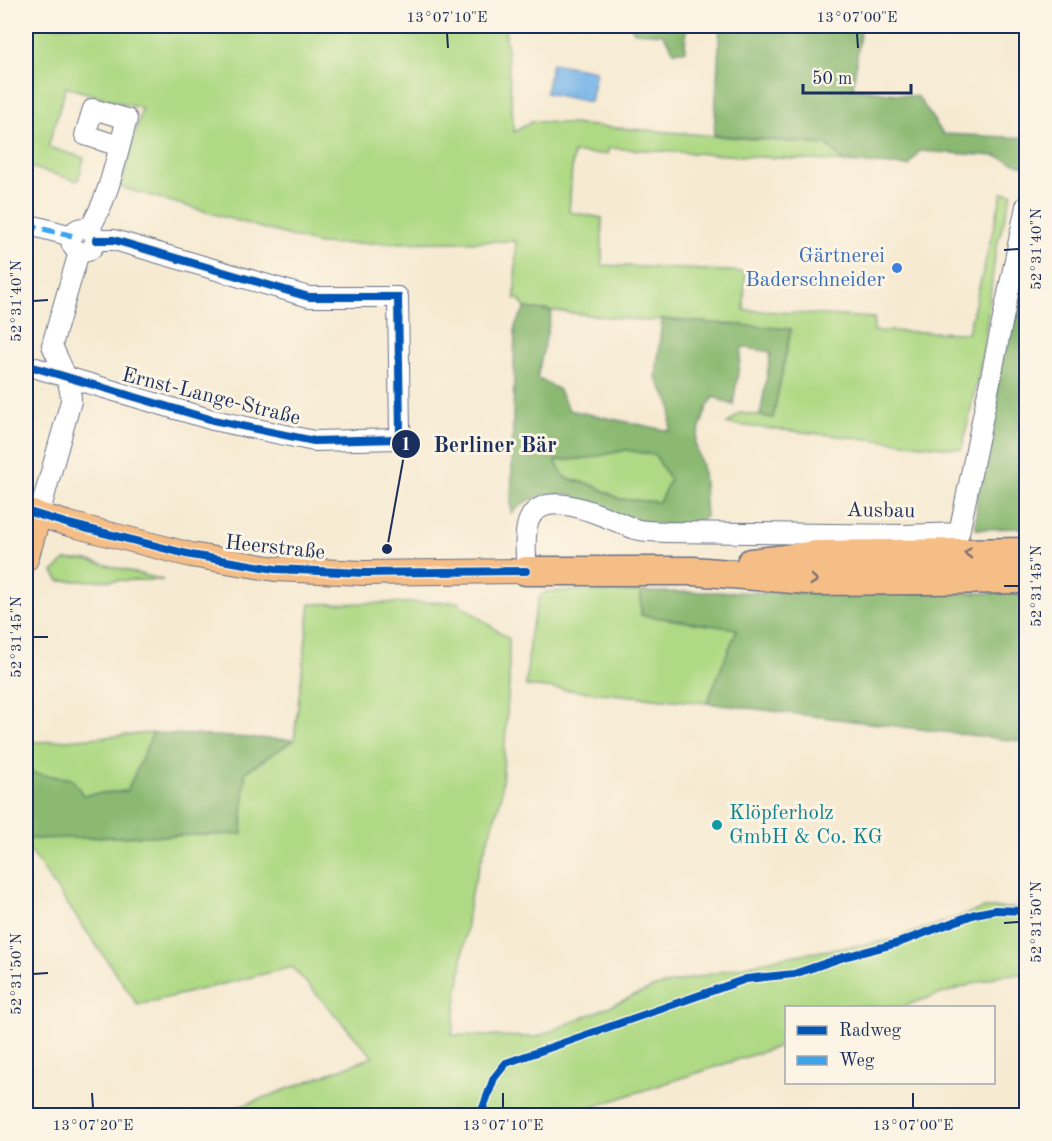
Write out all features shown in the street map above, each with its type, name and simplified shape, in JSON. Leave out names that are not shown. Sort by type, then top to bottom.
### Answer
[{"type":"highway","points":[[693,571],[817,555],[1026,552]]},
{"type":"highway","points":[[526,571],[693,571],[818,581],[1026,579]]},
{"type":"main road","name":"Heerstraße","points":[[32,513],[191,555],[275,569],[363,573],[526,571]]},
{"type":"main road","points":[[26,560],[32,513]]},
{"type":"street","points":[[32,513],[71,401],[71,392],[66,377],[52,345],[84,239],[101,208],[119,146]]},
{"type":"street","name":"Ausbau","points":[[526,571],[527,529],[530,519],[535,512],[556,504],[575,507],[638,530],[915,535],[959,533],[1026,206]]},
{"type":"street","points":[[26,224],[84,239]]},
{"type":"street","name":"Ernst-Lange-Straße","points":[[66,377],[213,420],[314,441],[399,439],[398,297],[309,297],[114,240],[84,239]]},
{"type":"street","points":[[26,365],[66,377]]},
{"type":"green space","points":[[26,26],[505,26],[514,132],[533,121],[827,145],[844,162],[609,148],[607,154],[573,153],[569,212],[602,218],[602,265],[745,272],[744,310],[874,318],[874,331],[968,333],[1002,193],[1012,193],[996,248],[983,353],[962,449],[727,424],[740,413],[773,417],[791,329],[662,319],[647,321],[525,308],[519,299],[515,299],[516,241],[318,244],[120,187],[142,109],[66,87],[48,147],[84,158],[78,181],[26,166]]},
{"type":"green space","points":[[631,26],[686,26],[685,51],[674,51],[663,34],[634,32]]},
{"type":"green space","points":[[720,26],[861,26],[853,88],[918,97],[943,134],[1026,138],[1026,167],[996,156],[919,151],[909,166],[844,162],[827,145],[714,135]]},
{"type":"green space","points":[[1026,243],[1026,528],[976,529],[977,488]]},
{"type":"green space","points":[[525,308],[552,311],[537,378],[558,389],[569,410],[670,431],[671,406],[656,377],[662,319],[791,329],[773,418],[760,416],[771,352],[742,347],[733,405],[714,397],[707,407],[695,443],[703,470],[706,517],[683,528],[622,518],[568,494],[542,495],[527,501],[511,513],[515,326]],"holes":[[[626,450],[655,455],[670,480],[659,502],[620,499],[590,484],[565,478],[555,461],[589,458]]]},
{"type":"green space","points":[[626,450],[655,455],[670,480],[659,502],[620,499],[590,484],[565,478],[555,461],[589,458]]},
{"type":"green space","points":[[65,560],[87,560],[163,580],[59,581],[53,572]]},
{"type":"green space","points":[[545,592],[641,592],[641,615],[737,629],[707,703],[526,686],[530,632],[539,598]]},
{"type":"green space","points":[[641,592],[1026,593],[1026,742],[707,703],[737,629],[641,615]]},
{"type":"green space","points":[[457,602],[509,639],[509,684],[501,798],[471,893],[452,1035],[537,1037],[655,987],[783,957],[893,940],[984,908],[1026,908],[1026,974],[1001,975],[903,1006],[785,1006],[785,1044],[568,1115],[218,1115],[373,1057],[292,967],[138,1005],[26,845],[26,839],[242,834],[245,772],[294,740],[310,604]]},
{"type":"green space","points":[[153,733],[127,791],[83,795],[71,779],[26,772],[26,743]]},
{"type":"green space","points":[[153,733],[294,740],[245,772],[242,834],[26,839],[26,772],[72,779],[83,795],[127,791]]},
{"type":"water","points":[[552,63],[596,71],[590,102],[546,93]]},
{"type":"marked path","points":[[26,224],[72,236]]},
{"type":"cycle path","points":[[26,365],[213,420],[314,441],[399,439],[398,297],[309,297],[114,240],[96,240]]},
{"type":"cycle path","points":[[26,511],[191,555],[275,569],[363,573],[526,571]]},
{"type":"cycle path","points":[[480,1116],[494,1078],[506,1063],[746,979],[794,974],[844,957],[898,943],[975,914],[995,910],[1026,911]]},
{"type":"place","name":"Gärtnerei Baderschneider","points":[[897,268]]},
{"type":"place","name":"Berliner Bär","points":[[387,549]]},
{"type":"place","name":"Klöpferholz GmbH & Co. KG","points":[[717,825]]}]
